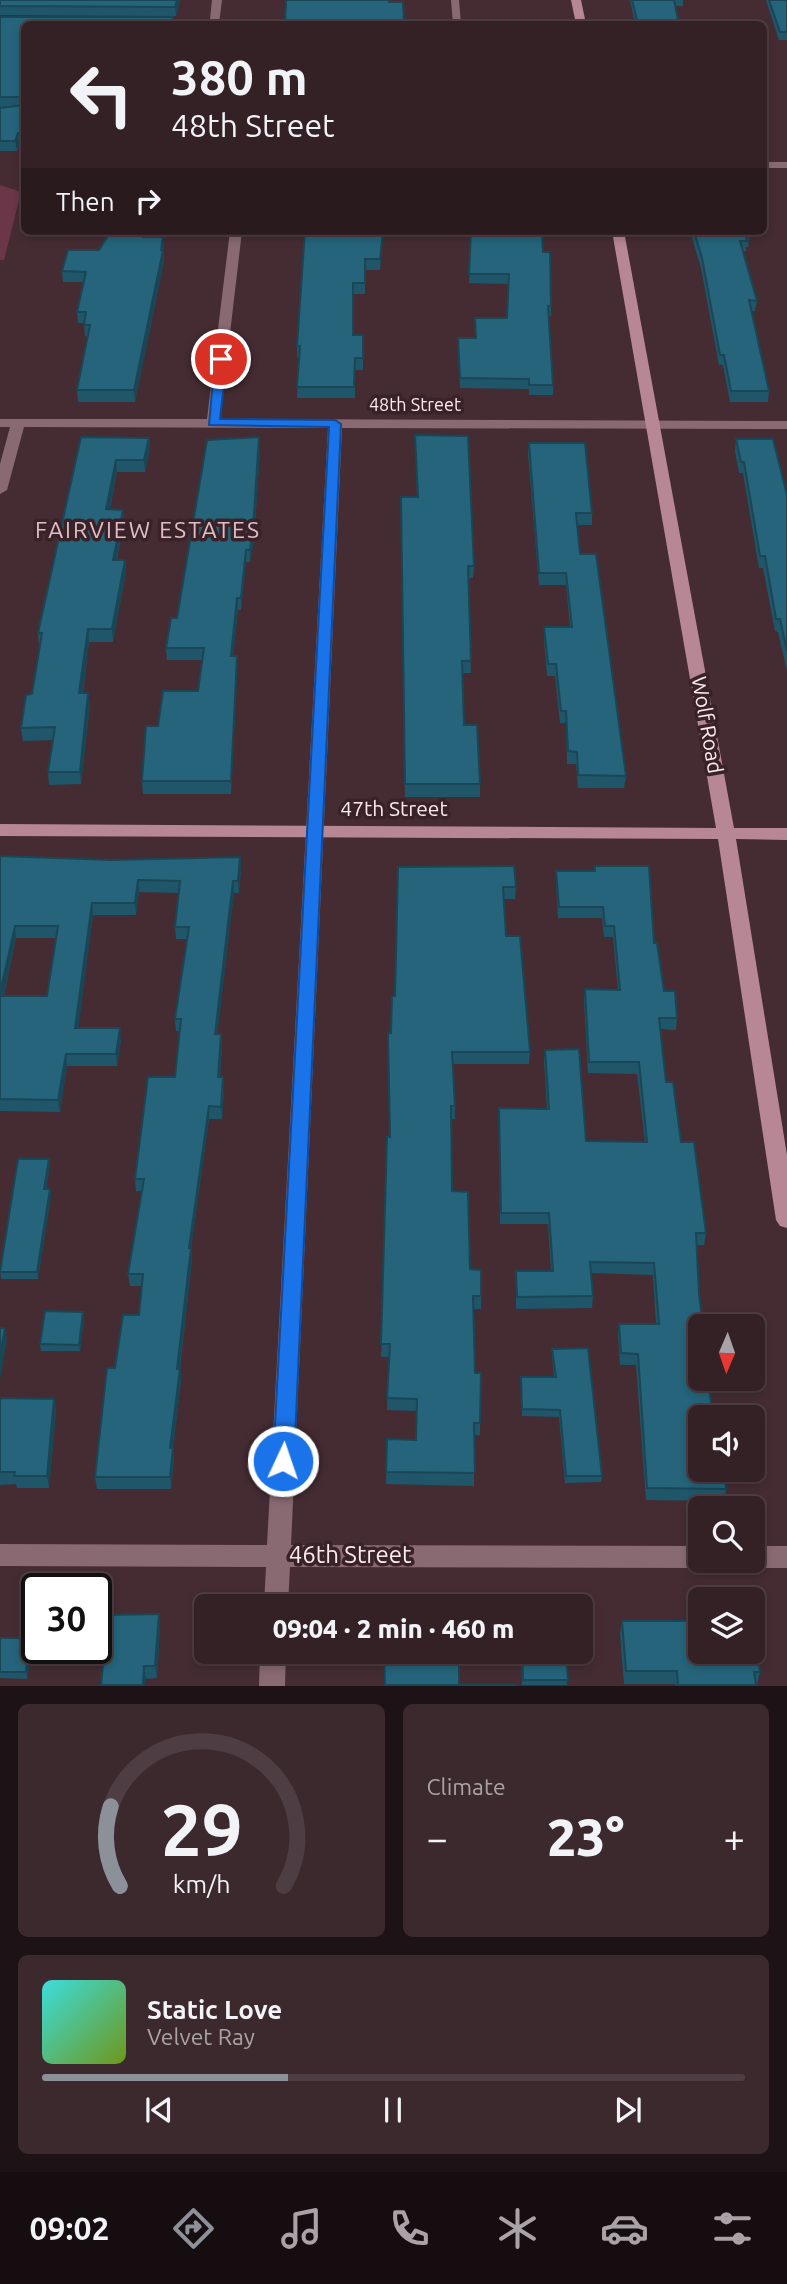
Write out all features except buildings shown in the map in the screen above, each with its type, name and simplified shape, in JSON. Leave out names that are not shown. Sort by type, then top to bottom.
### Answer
[{"type":"main road","points":[[576,0],[580,21]]},
{"type":"main road","name":"Wolf Road","points":[[619,235],[726,834],[787,1220]]},
{"type":"main road","name":"47th Street","points":[[0,830],[787,834]]},
{"type":"street","points":[[214,21],[217,0]]},
{"type":"street","points":[[767,165],[787,165]]},
{"type":"street","points":[[213,423],[236,235]]},
{"type":"street","name":"48th Street","points":[[0,423],[787,425]]},
{"type":"street","points":[[0,490],[18,423]]},
{"type":"street","points":[[276,1594],[335,424]]},
{"type":"street","name":"46th Street","points":[[0,1555],[688,1557]]},
{"type":"street","points":[[765,1557],[787,1557]]},
{"type":"street","points":[[272,1685],[273,1664]]},
{"type":"lane","points":[[455,0],[457,21]]},
{"type":"shaded area","points":[[0,185],[21,192],[4,260],[0,260]]},
{"type":"district","name":"FAIRVIEW ESTATES","points":[[148,530]]},
{"type":"route","points":[[221,359],[213,423],[335,424],[283,1461]]}]
